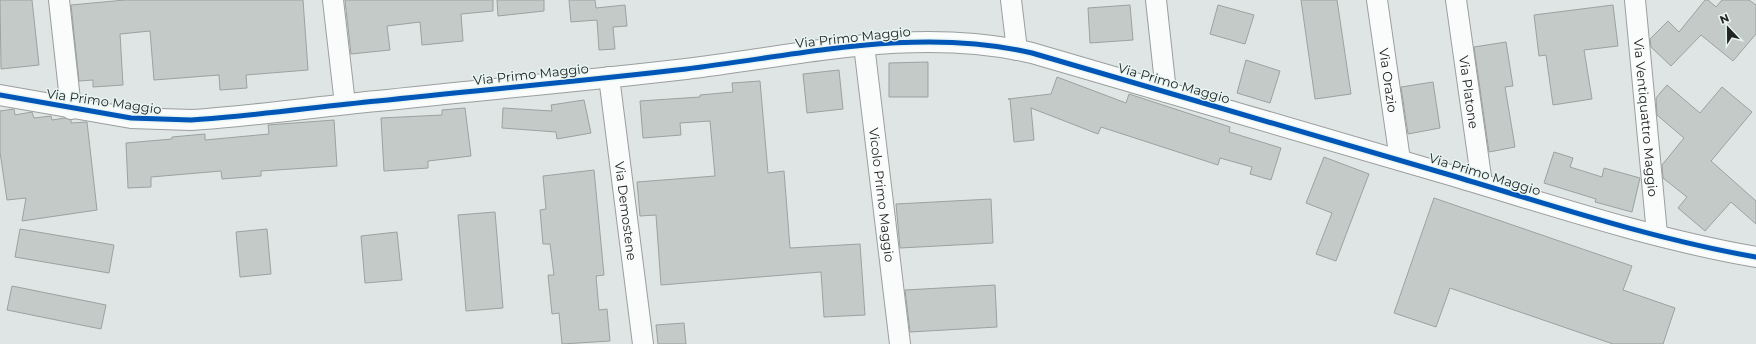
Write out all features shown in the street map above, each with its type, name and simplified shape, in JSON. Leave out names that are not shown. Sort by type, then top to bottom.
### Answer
[{"type":"street","points":[[59,0],[71,109]]},
{"type":"street","points":[[333,0],[345,104]]},
{"type":"street","points":[[1011,0],[1017,50]]},
{"type":"street","points":[[1156,0],[1166,92]]},
{"type":"street","name":"Via Orazio","points":[[1377,0],[1400,160]]},
{"type":"street","name":"Via Platone","points":[[1456,0],[1482,184]]},
{"type":"street","name":"Via Ventiquattro Maggio","points":[[1635,0],[1658,234]]},
{"type":"street","name":"Via Primo Maggio","points":[[0,95],[71,109],[131,118],[178,121],[204,120],[608,77],[864,45],[936,41],[984,45],[1017,50],[1166,92],[1482,184],[1578,214],[1756,257]]},
{"type":"street","name":"Vicolo Primo Maggio","points":[[864,45],[900,344]]},
{"type":"street","name":"Via Demostene","points":[[608,77],[643,344]]},
{"type":"building","points":[[0,0],[32,0],[39,65],[1,69]]},
{"type":"building","points":[[125,0],[303,0],[308,70],[246,75],[247,88],[220,90],[219,75],[154,80],[150,31],[120,34],[123,85],[93,87],[93,80],[79,81],[71,5]]},
{"type":"building","points":[[345,0],[493,0],[493,11],[461,14],[463,41],[422,45],[420,22],[387,26],[390,50],[351,54]]},
{"type":"building","points":[[497,0],[544,0],[544,11],[498,16]]},
{"type":"building","points":[[569,0],[595,0],[596,8],[625,5],[627,26],[613,27],[615,49],[599,50],[597,20],[571,22]]},
{"type":"building","points":[[1301,0],[1337,0],[1351,94],[1315,99]]},
{"type":"building","points":[[1705,0],[1708,0],[1716,7],[1722,0],[1749,0],[1756,5],[1756,34],[1733,61],[1701,35],[1671,66],[1651,47],[1650,39],[1668,21],[1679,32]]},
{"type":"building","points":[[1130,5],[1133,40],[1090,43],[1088,8]]},
{"type":"building","points":[[1218,5],[1254,15],[1245,44],[1210,34]]},
{"type":"building","points":[[1613,5],[1618,46],[1584,50],[1592,99],[1553,105],[1546,55],[1539,56],[1534,15]]},
{"type":"building","points":[[1506,42],[1513,86],[1505,87],[1515,147],[1489,152],[1474,47]]},
{"type":"building","points":[[1246,60],[1280,71],[1270,103],[1237,93]]},
{"type":"building","points":[[928,62],[928,97],[889,97],[889,63]]},
{"type":"building","points":[[839,70],[843,109],[807,113],[803,74]]},
{"type":"building","points":[[1057,77],[1126,103],[1129,94],[1230,127],[1229,132],[1281,148],[1271,180],[1250,174],[1252,167],[1220,158],[1218,165],[1101,127],[1098,134],[1031,108],[1034,140],[1014,142],[1010,99],[1008,99],[1051,94]]},
{"type":"building","points":[[760,81],[768,173],[784,171],[790,248],[860,244],[865,315],[824,317],[821,272],[661,285],[656,215],[640,216],[637,182],[715,176],[710,121],[680,123],[681,135],[643,138],[640,101],[700,97],[700,95],[733,92],[732,83]]},
{"type":"building","points":[[1433,82],[1440,128],[1408,134],[1401,87]]},
{"type":"building","points":[[1667,85],[1700,113],[1722,87],[1752,112],[1711,161],[1756,201],[1756,224],[1731,202],[1705,231],[1678,208],[1687,197],[1663,178],[1662,165],[1684,138],[1657,115],[1656,98]]},
{"type":"building","points":[[584,100],[591,133],[557,139],[556,132],[502,128],[503,108],[552,111],[551,105]]},
{"type":"building","points":[[465,108],[471,156],[428,161],[428,168],[384,171],[381,118],[442,115],[442,110]]},
{"type":"building","points":[[14,109],[15,115],[32,112],[34,118],[51,116],[52,120],[65,118],[71,120],[71,123],[87,122],[97,210],[22,221],[26,198],[7,200],[0,152],[0,111]]},
{"type":"building","points":[[334,120],[337,166],[261,171],[261,176],[222,179],[221,171],[151,177],[151,187],[128,188],[126,143],[172,139],[172,137],[205,134],[205,140],[269,134],[268,125]]},
{"type":"building","points":[[1554,152],[1573,158],[1570,167],[1602,177],[1604,168],[1640,178],[1632,212],[1595,202],[1596,199],[1544,183]]},
{"type":"building","points":[[1324,157],[1369,174],[1336,261],[1316,254],[1332,213],[1306,203]]},
{"type":"building","points":[[594,170],[604,275],[596,276],[599,310],[607,309],[610,341],[562,344],[559,313],[552,314],[548,275],[554,275],[550,244],[543,244],[540,210],[546,209],[543,176]]},
{"type":"building","points":[[1434,198],[1632,266],[1623,290],[1675,308],[1663,344],[1613,344],[1450,288],[1436,327],[1394,313]]},
{"type":"building","points":[[991,199],[993,243],[900,248],[896,204]]},
{"type":"building","points":[[495,212],[503,308],[466,311],[458,215]]},
{"type":"building","points":[[20,229],[114,245],[109,273],[15,257]]},
{"type":"building","points":[[267,229],[271,274],[240,277],[236,232]]},
{"type":"building","points":[[397,232],[402,280],[365,283],[361,236]]},
{"type":"building","points":[[995,285],[997,327],[910,332],[905,290]]},
{"type":"building","points":[[12,286],[106,305],[101,329],[7,310]]},
{"type":"building","points":[[684,323],[686,344],[658,344],[656,325]]},
{"type":"cycle path","points":[[0,95],[131,118],[191,120],[261,114],[686,69],[859,46],[946,42],[989,45],[1032,53],[1640,231],[1717,250],[1756,257]]}]
